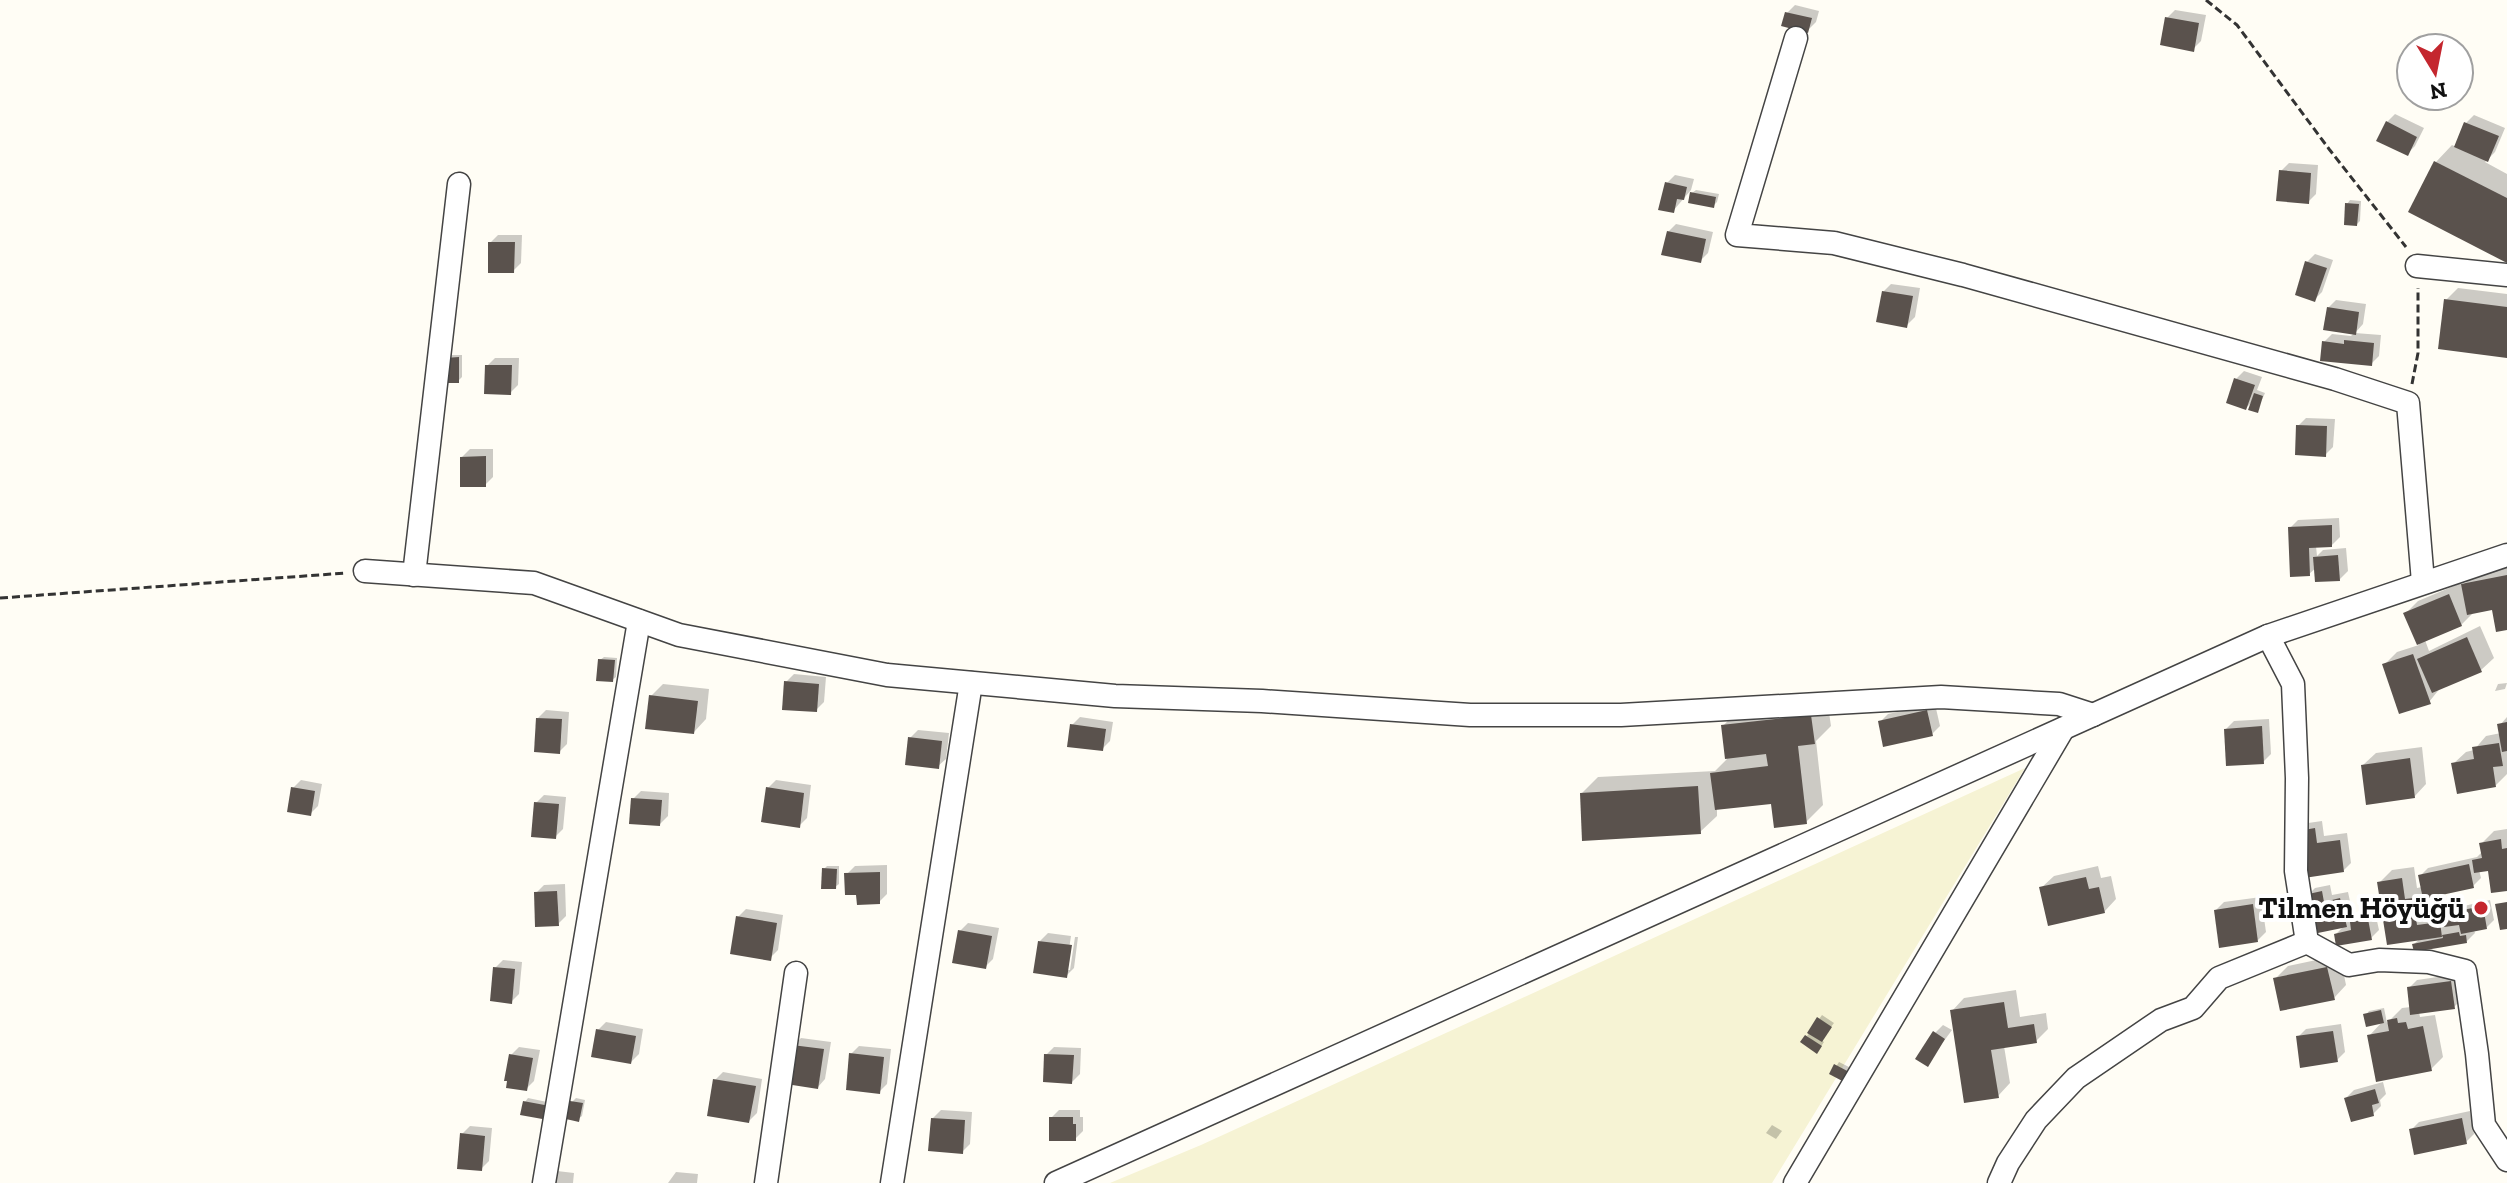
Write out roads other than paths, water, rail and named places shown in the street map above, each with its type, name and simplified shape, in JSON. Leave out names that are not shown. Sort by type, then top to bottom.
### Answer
[{"type":"street","points":[[1796,38],[1737,235],[1834,243],[1934,268],[2335,379],[2408,403],[2423,582]]},
{"type":"street","points":[[414,575],[459,184]]},
{"type":"street","points":[[2417,266],[2507,275]]},
{"type":"street","points":[[1056,1183],[2268,636],[2507,555]]},
{"type":"street","points":[[365,571],[534,583],[679,635],[887,675],[1115,696],[1262,701],[1470,715],[1621,715],[1941,697],[2059,704],[2093,715]]},
{"type":"street","points":[[544,1183],[639,621]]},
{"type":"street","points":[[2268,636],[2293,684],[2297,778],[2296,871],[2307,942]]},
{"type":"street","points":[[892,1183],[971,683]]},
{"type":"street","points":[[1795,1183],[2063,729]]},
{"type":"street","points":[[2307,942],[2349,965],[2379,960],[2429,962],[2465,971],[2484,1125],[2507,1160]]},
{"type":"street","points":[[1999,1183],[2036,1120],[2076,1078],[2161,1020],[2193,1008],[2219,978],[2307,942]]},
{"type":"street","points":[[766,1183],[796,973]]},
{"type":"place","name":"Tilmen Höyüğü","points":[[2481,908]]}]
